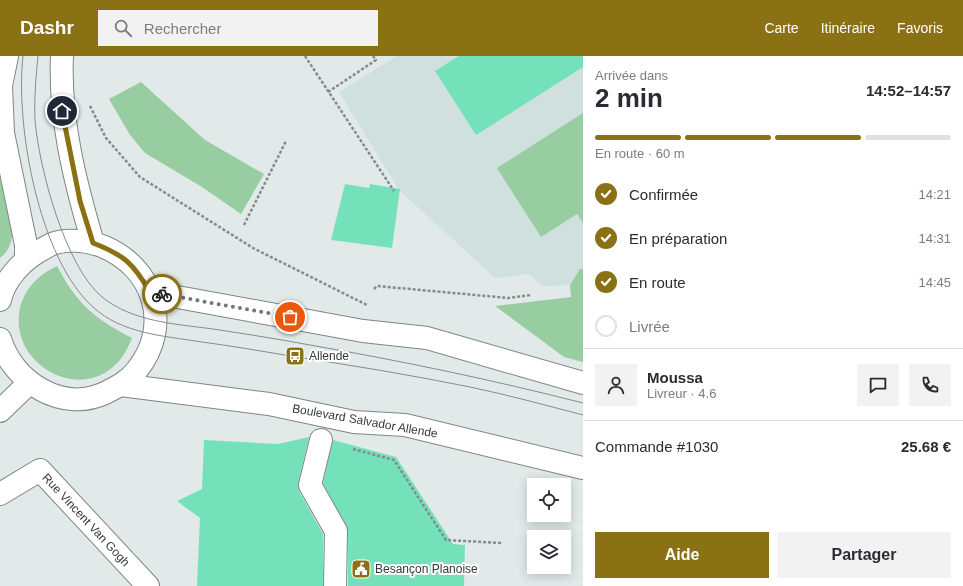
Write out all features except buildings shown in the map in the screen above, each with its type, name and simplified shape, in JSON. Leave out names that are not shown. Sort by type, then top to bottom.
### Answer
[{"type":"street","points":[[7,56],[1,86],[3,133],[26,245],[26,259]]},
{"type":"street","points":[[62,56],[60,84],[62,111],[80,201],[93,243]]},
{"type":"street","points":[[0,300],[4,280],[26,259],[53,244],[79,241],[93,243],[117,252],[137,269],[150,292],[156,321],[154,335],[148,353],[136,371],[121,385],[98,396],[75,399],[50,394],[29,383],[15,369],[4,352],[0,339]]},
{"type":"street","points":[[150,292],[363,331],[427,338],[583,383]]},
{"type":"street","points":[[0,411],[29,383]]},
{"type":"street","name":"Boulevard Salvador Allende","points":[[121,385],[269,404],[354,422],[405,425],[583,468]]},
{"type":"street","points":[[321,440],[310,485],[336,531],[335,586]]},
{"type":"street","name":"Rue Vincent Van Gogh","points":[[0,494],[40,470],[148,586]]},
{"type":"path","points":[[305,56],[394,192]]},
{"type":"path","points":[[328,92],[376,60],[373,56]]},
{"type":"path","points":[[88,102],[106,138],[140,177],[253,248],[369,306]]},
{"type":"path","points":[[244,225],[286,141]]},
{"type":"path","points":[[374,289],[377,286],[508,298],[531,295]]},
{"type":"path","points":[[321,440],[394,460],[446,540],[502,543]]},
{"type":"shaded area","points":[[397,56],[583,56],[583,269],[580,269],[570,285],[542,286],[529,274],[495,278],[399,190],[339,92]]},
{"type":"green space","points":[[141,82],[205,140],[264,174],[241,214],[202,187],[145,153],[130,135],[109,99]]},
{"type":"green space","points":[[583,113],[583,223],[577,214],[541,237],[497,168]]},
{"type":"green space","points":[[0,179],[9,210],[12,231],[11,241],[7,250],[0,258]]},
{"type":"green space","points":[[57,266],[72,291],[88,309],[107,324],[132,338],[120,360],[114,366],[98,376],[80,380],[63,377],[46,370],[33,358],[23,342],[19,324],[21,304],[35,281]]},
{"type":"green space","points":[[580,269],[583,269],[583,362],[564,357],[495,306],[571,297],[570,285]]},
{"type":"tram line","points":[[23,56],[21,85],[27,153],[45,225],[58,257],[74,285],[93,307],[104,316],[117,323],[144,332],[425,378],[498,393],[583,415]]},
{"type":"tram line","points":[[38,56],[35,120],[42,164],[48,189],[56,215],[76,263],[89,282],[102,297],[114,305],[127,312],[155,320],[274,339],[447,371],[583,403]]},
{"type":"way so far","points":[[162,294],[205,303],[290,317]]},
{"type":"place","name":"Allende","points":[[295,356]]},
{"type":"place","name":"Besançon Planoise","points":[[361,569]]},
{"type":"route","points":[[62,111],[80,201],[93,243],[117,252],[137,269],[150,292],[162,294]]}]
